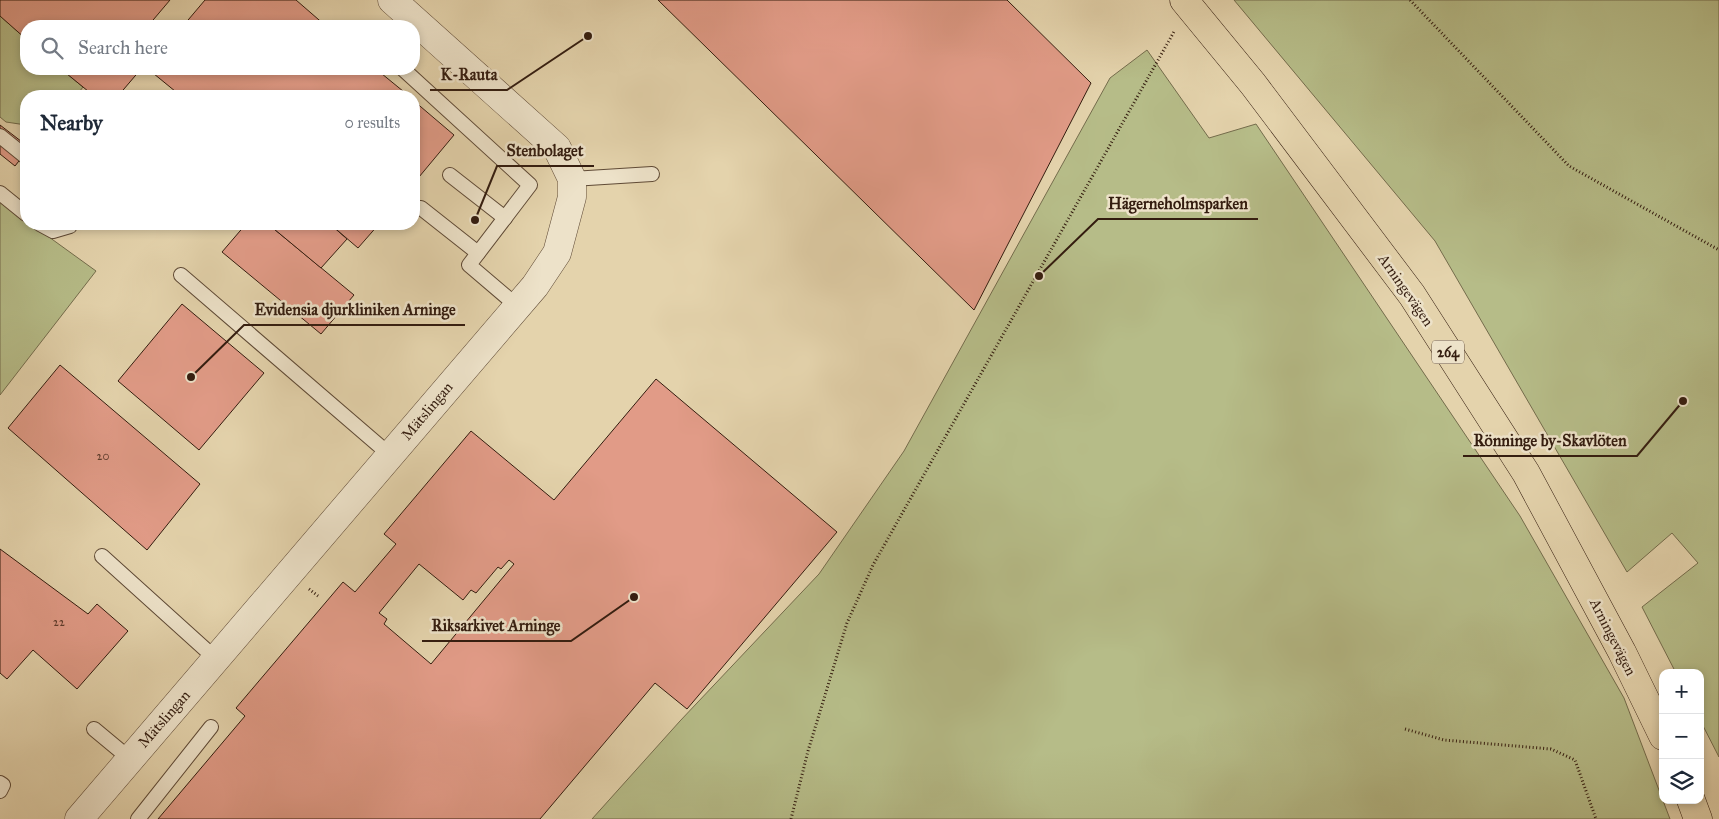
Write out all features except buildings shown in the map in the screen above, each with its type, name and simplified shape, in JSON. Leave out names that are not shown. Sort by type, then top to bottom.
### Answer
[{"type":"main road","name":"Arningevägen","points":[[1180,12],[1253,84],[1412,295],[1526,474],[1622,652],[1659,728]]},
{"type":"main road","points":[[1692,804],[1698,819]]},
{"type":"street","points":[[397,1],[418,20]]},
{"type":"street","points":[[420,22],[557,148],[572,179]]},
{"type":"street","name":"Mätslingan","points":[[79,819],[516,305],[535,286],[557,253],[572,197],[572,179]]},
{"type":"lane","points":[[410,75],[530,185],[469,265],[516,305]]},
{"type":"lane","points":[[0,136],[20,152]]},
{"type":"lane","points":[[572,179],[652,174]]},
{"type":"lane","points":[[450,175],[505,218]]},
{"type":"lane","points":[[0,193],[20,209]]},
{"type":"lane","points":[[421,208],[478,253]]},
{"type":"lane","points":[[180,276],[390,455]]},
{"type":"lane","points":[[102,556],[216,659]]},
{"type":"lane","points":[[138,819],[211,727]]},
{"type":"lane","points":[[94,730],[130,759]]},
{"type":"lane","points":[[0,783],[3,785],[0,791]]},
{"type":"path","points":[[1410,0],[1569,166],[1719,250]]},
{"type":"path","points":[[792,819],[808,751],[847,623],[873,564],[1180,12]]},
{"type":"path","points":[[1405,729],[1444,740],[1551,750],[1575,760],[1596,819]]},
{"type":"green space","points":[[1234,0],[1719,0],[1719,757],[1704,728],[1704,669],[1674,669],[1642,607],[1698,563],[1672,533],[1627,572],[1435,241]]},
{"type":"green space","points":[[0,16],[20,34],[20,75],[68,75],[83,87],[81,90],[20,90],[20,124],[6,122],[0,117]]},
{"type":"green space","points":[[1147,50],[1209,138],[1256,124],[1520,516],[1624,698],[1659,790],[1659,804],[1664,804],[1670,819],[592,819],[680,721],[819,574],[904,451],[1110,78]]},
{"type":"green space","points":[[0,202],[20,217],[20,230],[39,230],[96,271],[0,395]]},
{"type":"place","name":"K-Rauta","points":[[588,36]]},
{"type":"place","name":"Stenbolaget","points":[[475,220]]},
{"type":"place","name":"Hägerneholmsparken","points":[[1039,276]]},
{"type":"place","name":"Evidensia djurkliniken Arninge","points":[[191,377]]},
{"type":"place","name":"Rönninge by-Skavlöten","points":[[1683,401]]},
{"type":"place","name":"Riksarkivet Arninge","points":[[634,597]]}]
